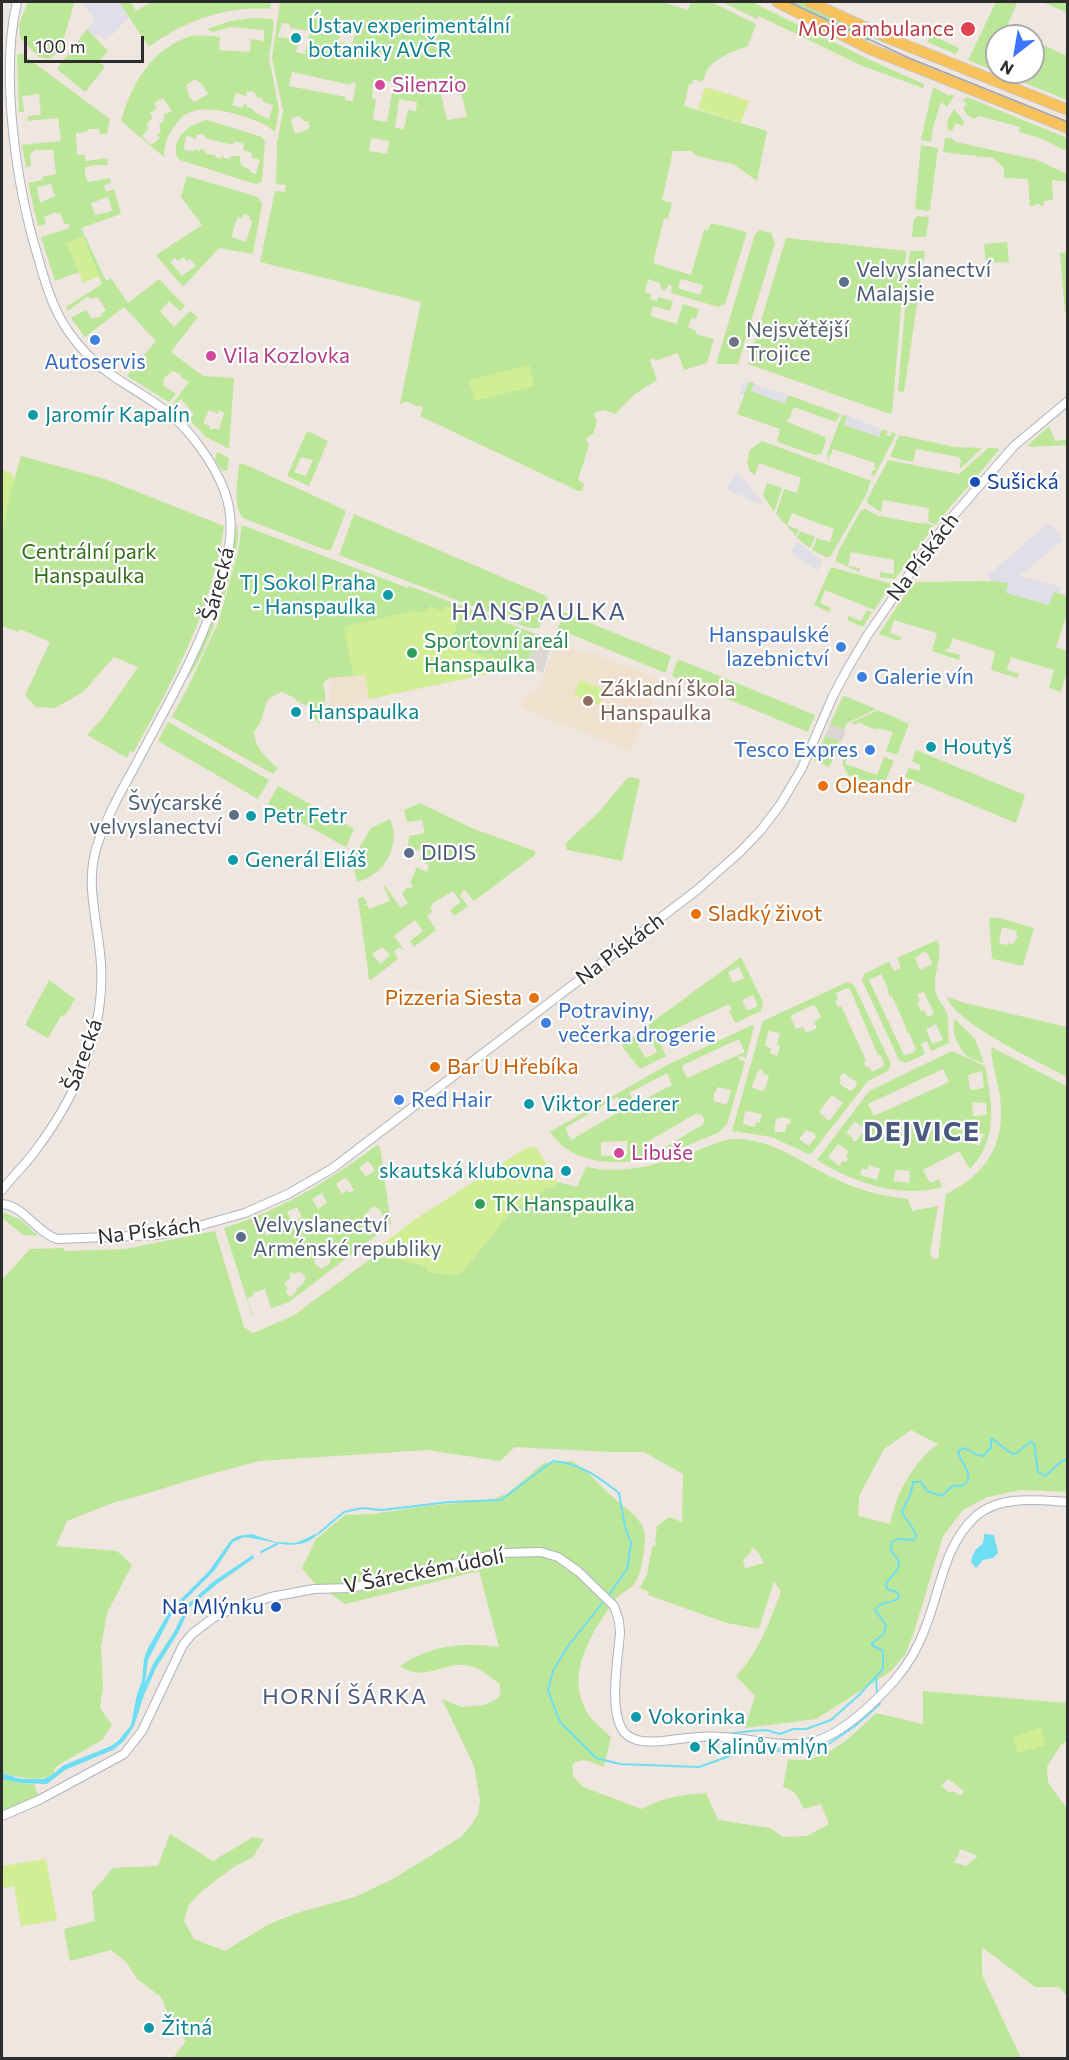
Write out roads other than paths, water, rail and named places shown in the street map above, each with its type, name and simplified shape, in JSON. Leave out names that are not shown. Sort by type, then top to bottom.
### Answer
[{"type":"main road","points":[[777,2],[870,49],[1068,128]]},
{"type":"main road","points":[[810,2],[888,38],[1068,110]]},
{"type":"street","name":"Šárecká","points":[[2,1190],[33,1154],[55,1120],[75,1086],[92,1045],[100,1009],[101,964],[92,894],[93,860],[109,816],[192,659],[208,624],[230,549],[232,515],[220,481],[183,426],[166,411],[109,374],[74,339],[56,310],[30,231],[20,191],[14,151],[8,102],[8,41],[17,2]]},
{"type":"street","name":"Na Pískách","points":[[2,1204],[14,1207],[44,1232],[57,1239],[157,1234],[195,1227],[245,1213],[288,1194],[333,1168],[697,890],[740,852],[761,830],[787,794],[804,763],[833,696],[857,652],[919,560],[947,523],[1014,446],[1068,401]]},
{"type":"street","name":"V Šáreckém údolí","points":[[2,1816],[39,1800],[124,1754],[142,1731],[183,1645],[202,1625],[225,1612],[292,1592],[351,1588],[501,1553],[541,1552],[558,1557],[579,1572],[614,1606],[619,1621],[616,1711],[624,1732],[633,1739],[650,1741],[726,1737],[784,1744],[824,1738],[846,1725],[870,1706],[895,1680],[910,1660],[926,1626],[947,1560],[957,1538],[978,1514],[998,1504],[1029,1499],[1068,1502]]},
{"type":"water","points":[[320,1532],[312,1539],[294,1545],[284,1544],[244,1537],[233,1542],[215,1570],[173,1612],[148,1660],[145,1683],[153,1664],[174,1632],[187,1605],[214,1581],[253,1555],[254,1558],[217,1584],[190,1607],[178,1633],[156,1668],[134,1726],[124,1741],[113,1750],[65,1770],[47,1784],[21,1783],[2,1779],[2,1773],[21,1779],[44,1779],[64,1765],[111,1746],[119,1740],[131,1725],[148,1648],[170,1610],[209,1571],[231,1540],[238,1536],[252,1534],[275,1542],[296,1543]]},
{"type":"water","points":[[984,1534],[994,1535],[998,1553],[993,1558],[983,1560],[976,1568],[971,1562],[972,1557],[982,1544]]},
{"type":"waterway","points":[[727,1734],[766,1730],[780,1734],[793,1729],[806,1729],[831,1720],[883,1669],[883,1651],[872,1643],[884,1634],[886,1625],[875,1610],[880,1605],[899,1598],[897,1592],[887,1589],[886,1584],[899,1565],[891,1550],[892,1542],[897,1539],[913,1540],[916,1537],[902,1511],[911,1493],[913,1482],[921,1482],[927,1491],[942,1496],[953,1486],[963,1485],[969,1478],[958,1451],[965,1448],[983,1456],[991,1448],[991,1438],[1012,1454],[1017,1453],[1030,1442],[1034,1443],[1038,1472],[1045,1476],[1063,1460],[1068,1460]]},
{"type":"waterway","points":[[319,1533],[344,1512],[362,1508],[382,1510],[449,1502],[501,1500],[553,1461],[563,1462],[588,1472],[619,1493],[625,1527],[631,1543],[627,1569],[608,1596]]},
{"type":"waterway","points":[[261,1552],[277,1544]]},
{"type":"waterway","points":[[604,1601],[568,1646],[553,1671],[548,1691],[560,1722],[596,1758],[620,1764],[699,1767],[744,1751],[812,1752],[855,1726],[880,1704]]},
{"type":"waterway","points":[[876,1677],[877,1693]]},
{"type":"waterway","points":[[725,1758],[727,1740]]},
{"type":"tram line","points":[[789,2],[909,58],[1068,122]]},
{"type":"place","name":"Moje ambulance","points":[[968,29]]},
{"type":"place","name":"Ústav experimentální botaniky AVČR","points":[[296,38]]},
{"type":"place","name":"Silenzio","points":[[380,85]]},
{"type":"place","name":"Velvyslanectví Malajsie","points":[[844,282]]},
{"type":"place","name":"Autoservis","points":[[95,340]]},
{"type":"place","name":"Nejsvětější Trojice","points":[[734,342]]},
{"type":"place","name":"Vila Kozlovka","points":[[211,356]]},
{"type":"place","name":"Jaromír Kapalín","points":[[33,415]]},
{"type":"place","name":"Sušická","points":[[975,482]]},
{"type":"place","name":"TJ Sokol Praha - Hanspaulka","points":[[388,595]]},
{"type":"place","name":"Hanspaulské lazebnictví","points":[[841,647]]},
{"type":"place","name":"Sportovní areál Hanspaulka","points":[[412,653]]},
{"type":"place","name":"Galerie vín","points":[[862,677]]},
{"type":"place","name":"Základní škola Hanspaulka","points":[[588,701]]},
{"type":"place","name":"Hanspaulka","points":[[296,712]]},
{"type":"place","name":"Houtyš","points":[[931,747]]},
{"type":"place","name":"Tesco Expres","points":[[870,750]]},
{"type":"place","name":"Oleandr","points":[[823,786]]},
{"type":"place","name":"Švýcarské velvyslanectví","points":[[234,815]]},
{"type":"place","name":"Petr Fetr","points":[[251,816]]},
{"type":"place","name":"DIDIS","points":[[409,853]]},
{"type":"place","name":"Generál Eliáš","points":[[233,860]]},
{"type":"place","name":"Sladký život","points":[[696,914]]},
{"type":"place","name":"Pizzeria Siesta","points":[[534,998]]},
{"type":"place","name":"Potraviny, večerka drogerie","points":[[546,1023]]},
{"type":"place","name":"Bar U Hřebíka","points":[[435,1067]]},
{"type":"place","name":"Red Hair","points":[[399,1100]]},
{"type":"place","name":"Viktor Lederer","points":[[529,1104]]},
{"type":"place","name":"Libuše","points":[[619,1153]]},
{"type":"place","name":"skautská klubovna","points":[[566,1171]]},
{"type":"place","name":"TK Hanspaulka","points":[[480,1204]]},
{"type":"place","name":"Velvyslanectví Arménské republiky","points":[[241,1237]]},
{"type":"place","name":"Na Mlýnku","points":[[276,1607]]},
{"type":"place","name":"Vokorinka","points":[[636,1717]]},
{"type":"place","name":"Kalinův mlýn","points":[[695,1747]]},
{"type":"place","name":"Žitná","points":[[149,2028]]},
{"type":"district","name":"HANSPAULKA","points":[[539,612]]},
{"type":"district","name":"DEJVICE","points":[[922,1132]]},
{"type":"district","name":"HORNÍ ŠÁRKA","points":[[345,1697]]},
{"type":"park label","name":"Centrální park Hanspaulka","points":[[89,564]]}]
